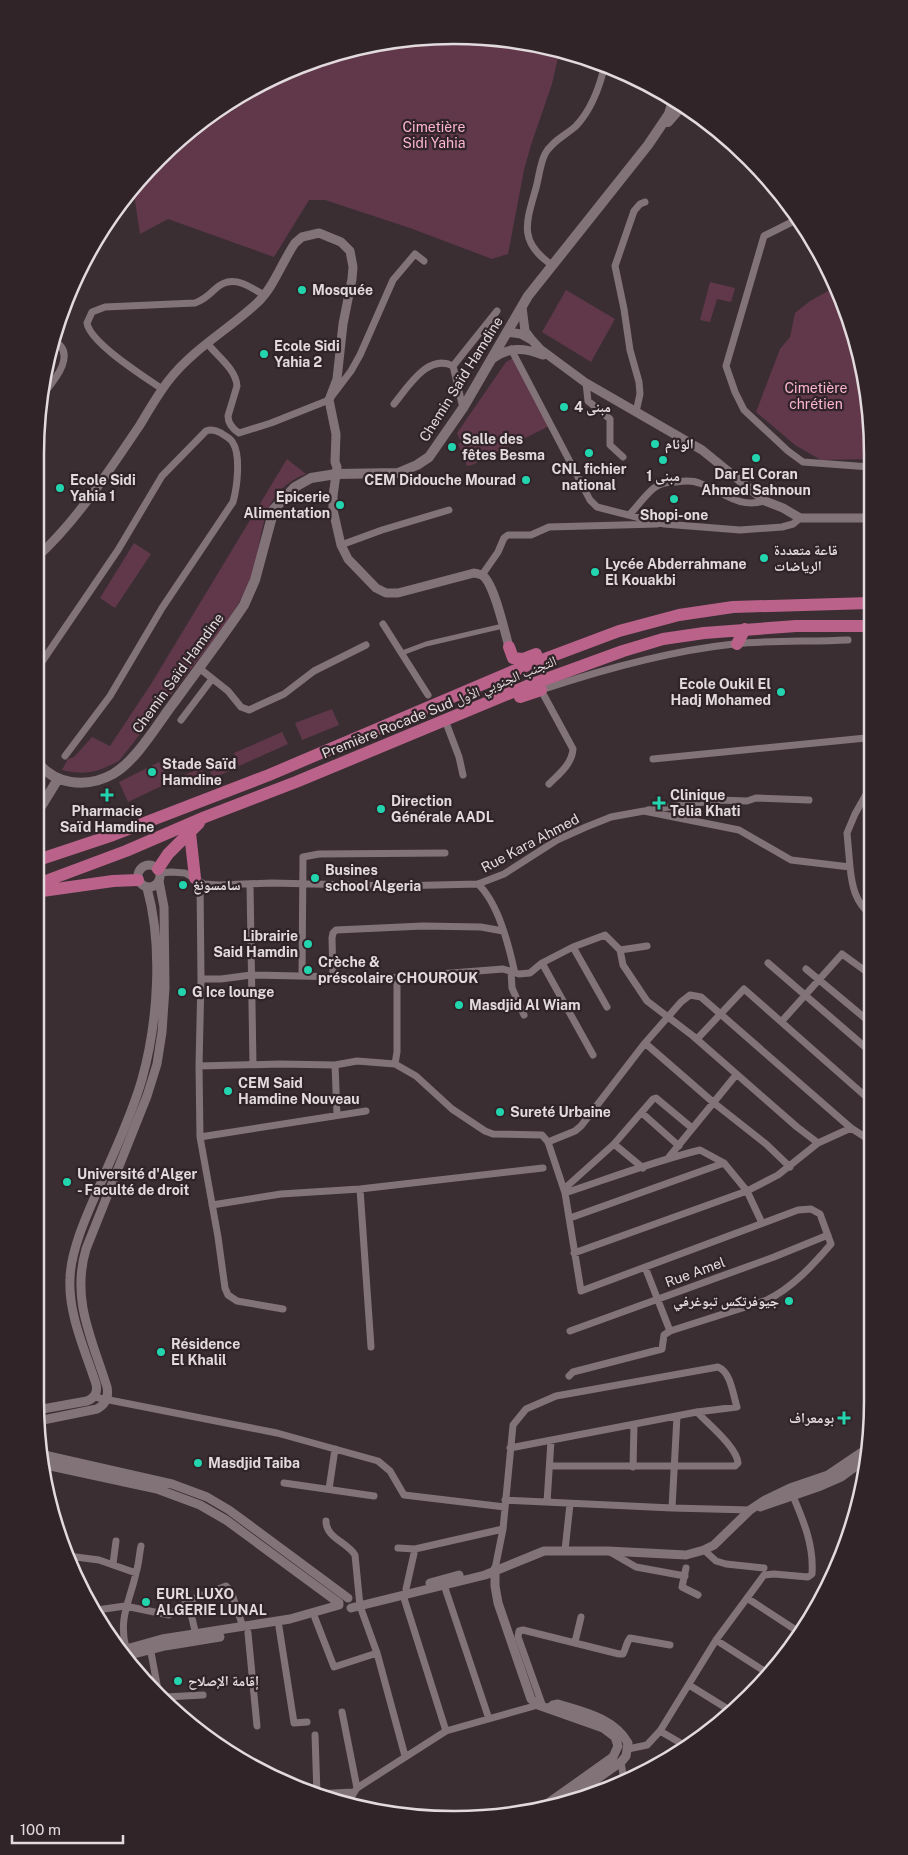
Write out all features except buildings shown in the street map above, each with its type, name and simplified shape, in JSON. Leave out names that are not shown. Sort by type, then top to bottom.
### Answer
[{"type":"highway","name":"Première Rocade Sud التجنب الجنوبي الأول","points":[[44,858],[113,835],[269,776],[430,700],[618,631],[679,615],[733,607],[864,603]]},
{"type":"highway","name":"Première Rocade Sud التجنب الجنوبي الأول","points":[[44,881],[126,852],[204,817],[296,782],[562,672],[623,651],[663,639],[704,633],[796,626],[864,626]]},
{"type":"highway","points":[[737,644],[745,629]]},
{"type":"highway","points":[[509,647],[513,658],[516,660],[574,639],[600,637]]},
{"type":"highway","points":[[448,719],[541,690]]},
{"type":"highway","points":[[159,875],[168,854],[204,817]]},
{"type":"highway","points":[[190,833],[198,880]]},
{"type":"highway","points":[[44,891],[113,881],[142,884]]},
{"type":"main road","points":[[648,145],[669,114],[670,106]]},
{"type":"main road","points":[[648,145],[654,141],[678,111]]},
{"type":"main road","name":"Chemin Saïd Hamdine","points":[[58,779],[71,782],[92,781],[113,774],[141,746],[232,624],[251,591],[274,509],[301,482],[336,474],[398,473],[417,466],[429,457],[463,408],[528,296],[648,145]]},
{"type":"main road","points":[[44,769],[48,774],[58,779],[44,803]]},
{"type":"street","points":[[552,265],[538,255],[531,244],[527,234],[529,214],[545,154],[551,146],[576,125],[590,105],[600,85],[602,72]]},
{"type":"street","points":[[636,412],[640,394],[639,382],[630,350],[615,266],[634,211],[640,204],[645,202]]},
{"type":"street","points":[[792,222],[764,236],[726,366],[735,392],[744,410],[788,451],[803,462],[864,467]]},
{"type":"street","points":[[44,548],[61,534],[83,507],[115,462],[162,389],[176,372],[264,295],[289,252],[302,237],[319,234],[326,235],[341,242],[350,251],[353,266],[343,324],[337,379],[329,400],[336,434],[336,474],[332,504],[341,544],[348,559],[359,572],[376,588],[386,593],[398,593],[474,573],[482,575],[487,580],[495,598],[509,647]]},
{"type":"street","points":[[207,343],[232,371],[237,380],[228,420],[233,428],[239,433],[271,423],[329,400],[351,371],[360,355],[393,280],[415,254],[424,261]]},
{"type":"street","points":[[162,389],[93,336],[89,331],[87,323],[92,312],[105,307],[195,303],[205,299],[228,280],[238,282],[264,295]]},
{"type":"street","points":[[522,307],[524,326],[530,339]]},
{"type":"street","points":[[452,366],[497,311]]},
{"type":"street","points":[[507,332],[522,334],[556,362],[586,383],[702,450],[765,500],[784,508],[800,518],[864,518]]},
{"type":"street","points":[[507,332],[515,344],[523,349]]},
{"type":"street","points":[[50,384],[64,362],[64,354],[59,345]]},
{"type":"street","points":[[490,361],[511,349],[523,349],[533,351],[556,362]]},
{"type":"street","points":[[511,349],[590,500],[597,507],[664,524]]},
{"type":"street","points":[[394,404],[424,369],[435,362],[445,362],[452,366],[463,408]]},
{"type":"street","points":[[586,383],[588,400],[610,419],[610,445],[624,457]]},
{"type":"street","points":[[44,659],[118,550],[162,476],[206,431],[216,431],[230,439],[234,445],[237,461],[234,502],[162,608],[110,696],[65,756]]},
{"type":"street","points":[[630,514],[654,488],[668,482],[691,481],[699,483],[736,501],[746,503],[754,504],[765,500]]},
{"type":"street","points":[[341,544],[449,510]]},
{"type":"street","points":[[482,575],[494,558],[504,538],[508,535],[531,535],[549,527],[664,524],[740,530],[782,528],[793,524],[800,518]]},
{"type":"street","points":[[383,624],[430,700]]},
{"type":"street","points":[[402,653],[426,644],[503,626]]},
{"type":"street","points":[[549,784],[568,763],[572,756],[573,748],[541,690],[642,660],[684,651],[737,644],[848,640]]},
{"type":"street","points":[[200,668],[228,691],[241,706],[247,710],[252,710],[284,694],[314,671],[366,645]]},
{"type":"street","points":[[181,720],[212,679]]},
{"type":"street","points":[[448,719],[463,775]]},
{"type":"street","points":[[653,759],[864,738]]},
{"type":"street","points":[[644,811],[718,800],[748,801],[756,798],[809,800]]},
{"type":"street","points":[[864,798],[847,833],[850,867],[856,898],[864,908]]},
{"type":"street","name":"Rue Kara Ahmed","points":[[159,875],[175,872],[185,873],[209,885],[302,884],[394,886],[478,884],[504,874],[557,840],[586,827],[611,817],[644,811],[739,830],[755,837],[791,860],[850,867]]},
{"type":"street","points":[[302,976],[302,858],[308,855],[445,853]]},
{"type":"street","points":[[44,1409],[87,1401],[94,1397],[97,1391],[71,1306],[70,1277],[75,1249],[132,1110],[149,1048],[154,1016],[156,969],[153,916],[138,872],[143,866],[151,865],[159,875],[164,907],[165,988],[158,1056],[148,1096],[86,1249],[80,1276],[81,1303],[108,1387],[106,1400],[97,1409],[45,1419]]},
{"type":"street","points":[[142,884],[154,887],[159,875]]},
{"type":"street","points":[[198,880],[202,979],[199,1066],[200,1137],[225,1288],[228,1295],[237,1301],[282,1309]]},
{"type":"street","points":[[250,884],[250,975],[253,1065]]},
{"type":"street","points":[[478,884],[490,900],[503,931],[514,969],[511,971],[512,988],[524,1014]]},
{"type":"street","points":[[333,977],[332,938],[336,930],[423,926],[481,926],[503,931]]},
{"type":"street","points":[[202,979],[250,975],[397,978],[503,969],[519,974],[530,973],[542,963],[573,947],[605,935],[620,950],[624,965],[647,1001],[697,1039],[736,1075],[818,1143]]},
{"type":"street","points":[[620,950],[647,946]]},
{"type":"street","points":[[573,947],[607,1007]]},
{"type":"street","points":[[782,1021],[842,954],[864,969]]},
{"type":"street","points":[[542,963],[593,1055]]},
{"type":"street","points":[[768,963],[864,1046]]},
{"type":"street","points":[[806,969],[864,1017]]},
{"type":"street","points":[[394,1064],[397,1044],[397,978]]},
{"type":"street","points":[[697,1039],[744,988],[864,1095]]},
{"type":"street","points":[[548,1142],[575,1132],[581,1126],[645,1043],[681,1002],[690,995],[701,998],[851,1128],[864,1136]]},
{"type":"street","points":[[645,1043],[714,1103],[766,1144],[790,1167]]},
{"type":"street","points":[[199,1066],[335,1065],[357,1061],[394,1064],[416,1076],[458,1114],[485,1131],[493,1134],[537,1134],[545,1137],[565,1191],[581,1291],[798,1210],[812,1209],[820,1214],[831,1244],[789,1287],[779,1294],[767,1300],[670,1331],[664,1335],[662,1349],[574,1372],[569,1376]]},
{"type":"street","points":[[335,1065],[336,1115]]},
{"type":"street","points":[[669,1157],[736,1075]]},
{"type":"street","points":[[565,1191],[614,1144],[653,1099],[656,1098],[692,1128]]},
{"type":"street","points":[[200,1137],[366,1111]]},
{"type":"street","points":[[642,1112],[679,1146]]},
{"type":"street","points":[[574,1253],[747,1191],[790,1167],[818,1143],[851,1128]]},
{"type":"street","points":[[614,1144],[643,1168]]},
{"type":"street","points":[[565,1191],[643,1168],[669,1157],[700,1150],[724,1163],[747,1191],[762,1223]]},
{"type":"street","points":[[570,1218],[724,1163]]},
{"type":"street","points":[[212,1205],[281,1194],[360,1189],[543,1168]]},
{"type":"street","points":[[360,1189],[370,1347]]},
{"type":"street","name":"Rue Amel","points":[[570,1331],[828,1235]]},
{"type":"street","points":[[645,1267],[670,1331]]},
{"type":"street","points":[[510,1448],[697,1412],[737,1407],[728,1379],[722,1369],[718,1367],[556,1396],[526,1409],[520,1414],[513,1425],[510,1448],[503,1528],[496,1569],[495,1586],[498,1603],[528,1693],[534,1702],[543,1707],[603,1728],[615,1737],[618,1746],[613,1757],[555,1798]]},
{"type":"street","points":[[94,1397],[277,1433],[378,1461],[390,1471],[404,1495],[505,1504],[547,1502],[750,1510],[793,1496],[840,1477],[858,1465]]},
{"type":"street","points":[[550,1466],[735,1466],[738,1463],[738,1458],[731,1446],[697,1412]]},
{"type":"street","points":[[672,1508],[677,1416]]},
{"type":"street","points":[[633,1467],[634,1425]]},
{"type":"street","points":[[547,1502],[551,1441]]},
{"type":"street","points":[[329,1489],[335,1449]]},
{"type":"street","points":[[150,1645],[245,1630],[349,1604],[444,1585],[487,1574],[544,1551],[608,1551],[686,1555],[714,1546],[750,1510],[765,1500],[790,1488],[828,1475],[861,1453]]},
{"type":"street","points":[[47,1456],[172,1484],[207,1497],[229,1510],[349,1604],[377,1654],[405,1756]]},
{"type":"street","points":[[49,1466],[157,1489],[200,1505],[226,1520],[349,1604]]},
{"type":"street","points":[[284,1483],[374,1496]]},
{"type":"street","points":[[628,1749],[647,1745],[660,1731],[716,1640],[764,1575],[808,1576],[812,1574],[811,1544],[793,1496]]},
{"type":"street","points":[[565,1550],[570,1504]]},
{"type":"street","points":[[326,1521],[326,1528],[329,1533],[348,1547],[355,1555],[349,1604]]},
{"type":"street","points":[[398,1548],[415,1549],[503,1528]]},
{"type":"street","points":[[114,1564],[116,1541]]},
{"type":"street","points":[[123,1642],[125,1606],[136,1573],[141,1546]]},
{"type":"street","points":[[415,1549],[404,1592],[446,1731]]},
{"type":"street","points":[[704,1550],[716,1561],[726,1564],[764,1568]]},
{"type":"street","points":[[608,1551],[636,1567],[686,1572],[682,1587],[698,1594]]},
{"type":"street","points":[[75,1557],[99,1560],[136,1573]]},
{"type":"street","points":[[404,1592],[483,1569],[496,1569]]},
{"type":"street","points":[[444,1585],[489,1719]]},
{"type":"street","points":[[101,1609],[125,1606],[169,1615],[188,1601],[226,1586],[231,1591],[245,1630],[257,1726]]},
{"type":"street","points":[[747,1598],[795,1629]]},
{"type":"street","points":[[188,1601],[196,1635]]},
{"type":"street","points":[[129,1650],[196,1635],[279,1627],[315,1618],[349,1604]]},
{"type":"street","points":[[575,1642],[581,1617]]},
{"type":"street","points":[[315,1618],[334,1667],[377,1654]]},
{"type":"street","points":[[279,1627],[294,1723],[307,1722]]},
{"type":"street","points":[[543,1707],[529,1673],[517,1633],[519,1631],[523,1630],[619,1654],[625,1651],[627,1641],[630,1638],[670,1646]]},
{"type":"street","points":[[716,1640],[763,1670]]},
{"type":"street","points":[[150,1645],[157,1683]]},
{"type":"street","points":[[689,1685],[726,1708]]},
{"type":"street","points":[[170,1697],[204,1695]]},
{"type":"street","points":[[351,1798],[355,1790],[446,1731],[489,1719],[558,1704],[612,1724],[624,1735],[628,1744],[626,1756],[621,1762],[580,1791]]},
{"type":"street","points":[[342,1712],[355,1790]]},
{"type":"street","points":[[660,1731],[681,1742]]},
{"type":"street","points":[[314,1735],[316,1787]]},
{"type":"street","points":[[621,1762],[623,1775]]},
{"type":"street","points":[[333,1792],[355,1790]]},
{"type":"green space","name":"Cimetière Sidi Yahia","points":[[454,44],[508,47],[558,58],[552,84],[524,170],[508,254],[492,259],[410,228],[325,200],[309,200],[274,257],[168,219],[140,234],[134,198],[164,164],[204,129],[226,113],[273,86],[297,75],[348,58],[374,52],[400,47],[427,45]]},
{"type":"green space","points":[[710,282],[735,288],[731,302],[717,299],[710,322],[700,320]]},
{"type":"green space","points":[[566,290],[615,319],[591,362],[542,332]]},
{"type":"green space","name":"Cimetière chrétien","points":[[830,290],[842,322],[850,348],[861,400],[864,459],[821,460],[795,445],[756,412],[780,349],[790,337],[795,313],[810,301]]},
{"type":"green space","points":[[513,358],[549,426],[467,466],[458,444],[461,442],[457,433],[506,362]]},
{"type":"green space","points":[[287,459],[306,474],[290,482],[279,492],[271,504],[265,517],[251,577],[223,628],[119,761],[104,768],[85,773],[62,770],[68,759],[74,757],[92,737],[110,746],[151,684]]},
{"type":"green space","points":[[134,543],[151,554],[115,608],[100,598]]},
{"type":"green space","points":[[332,709],[339,725],[302,740],[295,723]]},
{"type":"green space","points":[[282,732],[288,744],[239,766],[234,753]]},
{"type":"green space","points":[[229,756],[234,769],[213,778],[207,765]]},
{"type":"green space","name":"Stade Saïd Hamdine","points":[[159,762],[170,782],[128,802],[119,782]]},
{"type":"green space","points":[[201,768],[206,777],[184,787],[179,777]]},
{"type":"place","name":"Mosquée","points":[[302,290]]},
{"type":"place","name":"Ecole Sidi Yahia 2","points":[[264,354]]},
{"type":"place","name":"مبنى 4","points":[[564,407]]},
{"type":"place","name":"الوئام","points":[[655,444]]},
{"type":"place","name":"Salle des fêtes Besma","points":[[452,447]]},
{"type":"place","name":"CNL fichier national","points":[[589,453]]},
{"type":"place","name":"Dar El Coran Ahmed Sahnoun","points":[[756,458]]},
{"type":"place","name":"مبنى 1","points":[[663,460]]},
{"type":"place","name":"CEM Didouche Mourad","points":[[526,480]]},
{"type":"place","name":"Ecole Sidi Yahia 1","points":[[60,488]]},
{"type":"place","name":"Shopi-one","points":[[674,499]]},
{"type":"place","name":"Epicerie Alimentation","points":[[340,505]]},
{"type":"place","name":"قاعة متعددة الرياضات","points":[[764,558]]},
{"type":"place","name":"Lycée Abderrahmane El Kouakbi","points":[[595,572]]},
{"type":"place","name":"Ecole Oukil El Hadj Mohamed","points":[[781,692]]},
{"type":"place","name":"Stade Saïd Hamdine","points":[[152,772]]},
{"type":"place","name":"Pharmacie Saïd Hamdine","points":[[107,795]]},
{"type":"place","name":"Clinique Telia Khati","points":[[659,803]]},
{"type":"place","name":"Direction Générale AADL","points":[[381,809]]},
{"type":"place","name":"Busines school Algeria","points":[[315,878]]},
{"type":"place","name":"سامسونغ","points":[[183,885]]},
{"type":"place","name":"Librairie Said Hamdin","points":[[308,944]]},
{"type":"place","name":"Crèche & préscolaire CHOUROUK","points":[[308,970]]},
{"type":"place","name":"G Ice lounge","points":[[182,992]]},
{"type":"place","name":"Masdjid Al Wiam","points":[[459,1005]]},
{"type":"place","name":"CEM Said Hamdine Nouveau","points":[[228,1091]]},
{"type":"place","name":"Sureté Urbaine","points":[[500,1112]]},
{"type":"place","name":"Université d'Alger - Faculté de droit","points":[[67,1182]]},
{"type":"place","name":"جيوفرتكس تبوغرفي","points":[[789,1301]]},
{"type":"place","name":"Résidence El Khalil","points":[[161,1352]]},
{"type":"place","name":"بومعراف","points":[[844,1418]]},
{"type":"place","name":"Masdjid Taiba","points":[[198,1463]]},
{"type":"place","name":"EURL LUXO ALGERIE LUNAL","points":[[146,1602]]},
{"type":"place","name":"إقامة الإصلاح","points":[[178,1681]]}]
